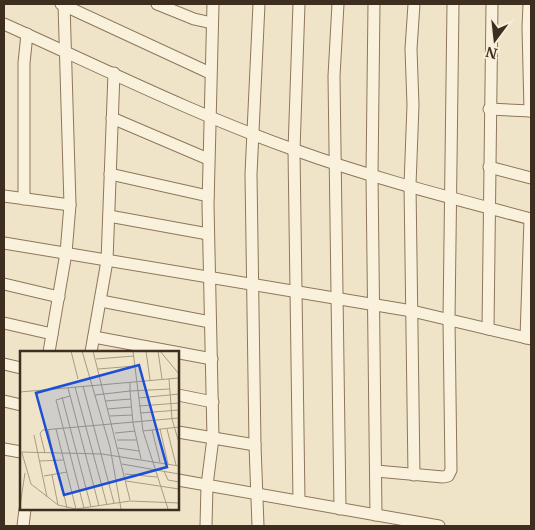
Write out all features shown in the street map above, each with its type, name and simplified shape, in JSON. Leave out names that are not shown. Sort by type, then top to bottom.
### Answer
[{"type":"street","points":[[63,4],[210,73]]},
{"type":"street","points":[[49,351],[66,253],[70,205],[67,51],[63,4]]},
{"type":"street","points":[[157,4],[194,19],[212,23]]},
{"type":"street","points":[[206,526],[207,485],[213,438],[208,277],[208,159],[213,4]]},
{"type":"street","points":[[258,526],[254,445],[252,133],[259,4]]},
{"type":"street","points":[[299,4],[294,150],[299,501]]},
{"type":"street","points":[[338,4],[334,76],[340,509]]},
{"type":"street","points":[[374,4],[372,175],[376,515]]},
{"type":"street","points":[[414,4],[411,49],[413,105],[410,185],[414,474]]},
{"type":"street","points":[[376,471],[443,477],[448,476],[451,470],[449,320],[453,4]]},
{"type":"street","points":[[488,329],[489,109],[492,4]]},
{"type":"street","points":[[489,109],[531,111],[528,27],[530,4]]},
{"type":"street","points":[[4,24],[210,116],[294,150],[372,175],[531,219],[528,338],[412,311],[4,243]]},
{"type":"street","points":[[24,199],[24,63],[27,34]]},
{"type":"street","points":[[91,351],[108,260],[114,74]]},
{"type":"street","points":[[112,118],[208,159]]},
{"type":"street","points":[[489,167],[531,178]]},
{"type":"street","points":[[110,174],[208,196]]},
{"type":"street","points":[[4,196],[70,205]]},
{"type":"street","points":[[109,216],[208,234]]},
{"type":"street","points":[[4,284],[59,297]]},
{"type":"street","points":[[101,301],[210,322]]},
{"type":"street","points":[[4,323],[52,334]]},
{"type":"street","points":[[94,337],[169,351]]},
{"type":"street","points":[[179,353],[212,359]]},
{"type":"street","points":[[4,364],[20,368]]},
{"type":"street","points":[[179,395],[213,402]]},
{"type":"street","points":[[4,401],[20,405]]},
{"type":"street","points":[[179,432],[254,445]]},
{"type":"street","points":[[4,449],[20,452]]},
{"type":"street","points":[[179,480],[439,526]]},
{"type":"street","points":[[23,526],[25,510]]}]
